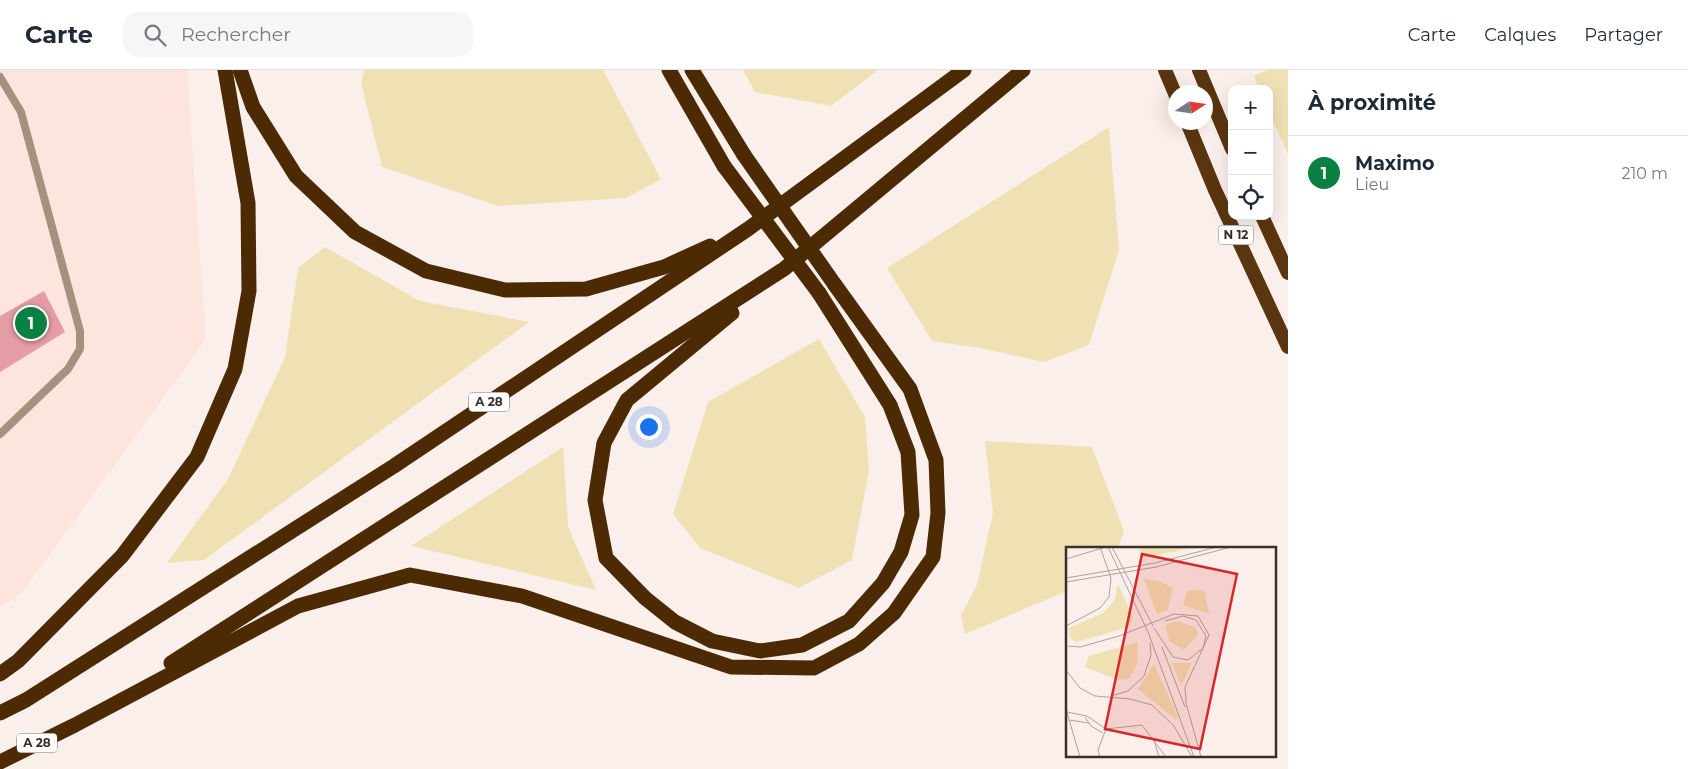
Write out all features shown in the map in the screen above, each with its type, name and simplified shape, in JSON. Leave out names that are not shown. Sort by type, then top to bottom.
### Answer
[{"type":"highway","points":[[0,674],[18,660],[122,556],[197,457],[236,369],[249,291],[248,204],[225,70]]},
{"type":"highway","points":[[240,70],[253,107],[296,176],[355,232],[426,271],[505,290],[586,289],[664,267],[748,229]]},
{"type":"highway","points":[[669,70],[724,166],[819,293],[890,405],[908,452],[912,515],[901,552],[883,583],[849,621],[802,645],[760,651],[712,641],[675,622],[645,598],[606,558],[595,500],[604,442],[626,400],[784,269]]},
{"type":"highway","points":[[75,725],[298,606],[410,575],[522,596],[731,668],[814,668],[859,644],[894,613],[933,556],[938,513],[936,460],[910,389],[744,155],[692,70]]},
{"type":"highway","name":"A 28","points":[[0,713],[26,700],[394,466],[748,229],[964,70]]},
{"type":"highway","name":"A 28","points":[[0,762],[75,725],[784,269],[1023,70]]},
{"type":"highway","points":[[1165,70],[1171,85]]},
{"type":"highway","points":[[1199,70],[1228,139]]},
{"type":"highway","name":"N 12","points":[[1190,130],[1219,198],[1288,347]]},
{"type":"highway","name":"N 12","points":[[1264,220],[1288,273]]},
{"type":"lane","points":[[0,434],[68,369],[80,349],[80,331],[21,112],[0,77],[2,70]]},
{"type":"shaded area","points":[[0,70],[187,70],[206,339],[22,593],[0,608]]},
{"type":"shaded area","points":[[364,70],[603,70],[661,179],[626,198],[498,206],[382,167],[361,83]]},
{"type":"shaded area","points":[[743,70],[878,70],[831,106],[755,92]]},
{"type":"shaded area","points":[[1267,70],[1288,70],[1288,154],[1273,121],[1273,85],[1257,85],[1254,76]]},
{"type":"shaded area","points":[[1109,127],[1119,250],[1089,345],[1044,362],[980,348],[932,341],[887,268]]},
{"type":"shaded area","points":[[325,247],[420,301],[529,322],[204,560],[167,563],[228,479],[285,357],[298,268]]},
{"type":"shaded area","points":[[819,339],[865,417],[869,470],[852,560],[799,588],[700,548],[673,514],[708,402]]},
{"type":"shaded area","points":[[985,441],[1092,447],[1124,531],[1118,547],[1066,547],[1066,591],[965,634],[961,615],[977,585],[993,513]]},
{"type":"shaded area","points":[[563,447],[568,527],[596,590],[411,546]]},
{"type":"building","points":[[44,291],[65,332],[0,372],[0,316]]},
{"type":"place","name":"Maximo","points":[[31,323]]}]
